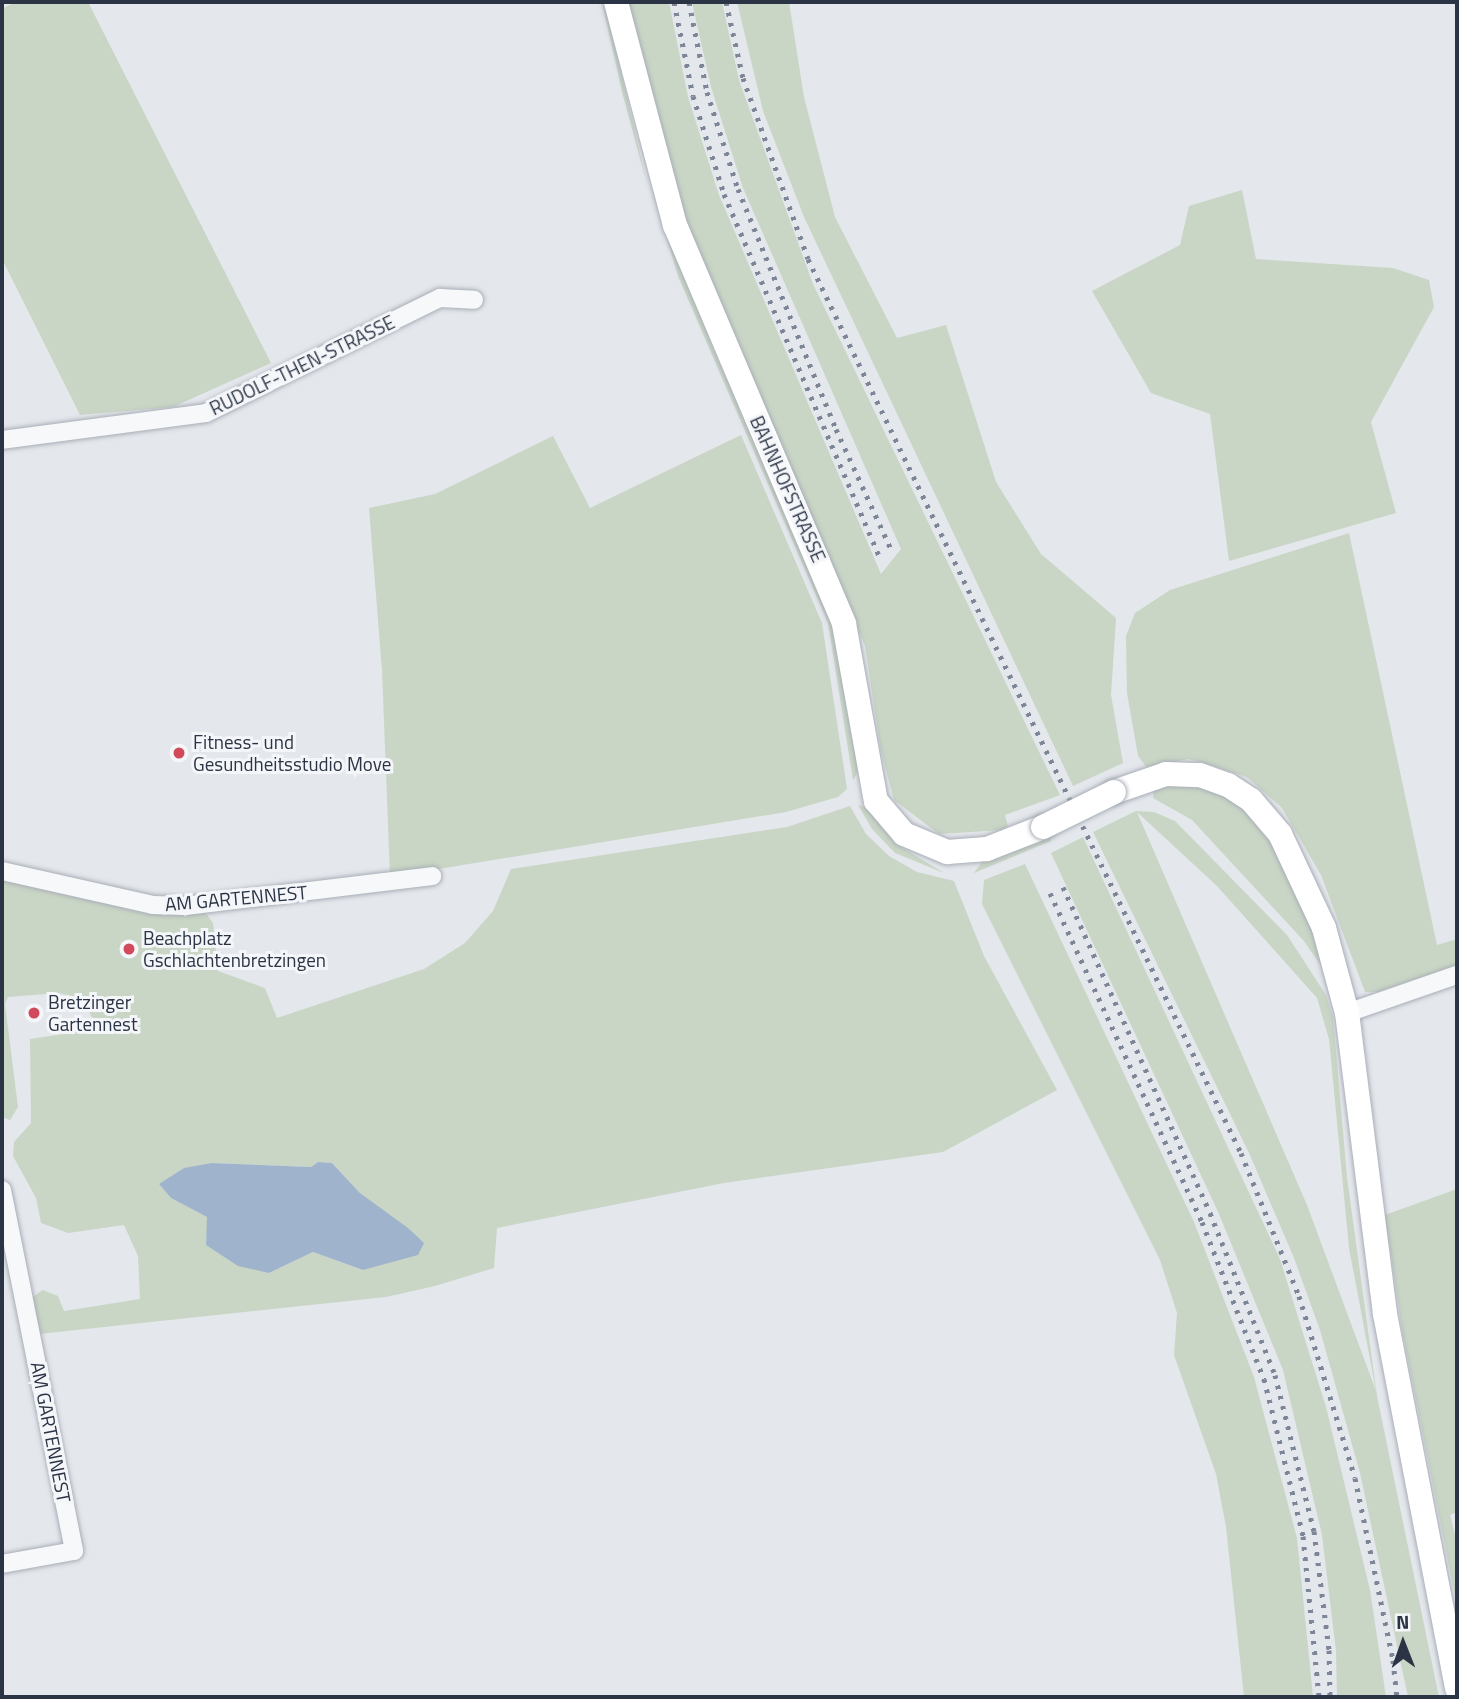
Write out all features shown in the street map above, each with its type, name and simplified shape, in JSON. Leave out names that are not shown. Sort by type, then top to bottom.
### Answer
[{"type":"main road","name":"BAHNHOFSTRASSE","points":[[616,2],[675,225],[844,624],[876,801],[904,834],[947,852],[987,849],[1151,778],[1192,774],[1214,779],[1251,800],[1280,834],[1308,890],[1331,950],[1347,1013],[1385,1314],[1457,1688]]},
{"type":"street","name":"RUDOLF-THEN-STRASSE","points":[[2,440],[206,413],[440,298],[474,300]]},
{"type":"street","name":"AM GARTENNEST","points":[[2,871],[153,905],[185,906],[432,876]]},
{"type":"street","points":[[1347,1013],[1457,975]]},
{"type":"street","name":"AM GARTENNEST","points":[[2,1190],[74,1551],[2,1564]]},
{"type":"green space","points":[[15,2],[88,2],[271,363],[173,407],[80,415],[2,259],[2,9]]},
{"type":"green space","points":[[602,2],[605,2],[647,184],[622,92]]},
{"type":"green space","points":[[626,2],[669,2],[688,97],[719,195],[881,574],[901,549],[743,188],[711,87],[692,2],[722,2],[739,80],[813,284],[1060,795],[1005,815],[1008,826],[1002,830],[939,834],[894,800],[881,751],[865,646],[669,181]]},
{"type":"green space","points":[[737,2],[789,2],[804,97],[835,217],[897,338],[946,325],[996,482],[1041,554],[1116,618],[1111,695],[1123,763],[1073,786],[804,217],[763,111]]},
{"type":"green space","points":[[1242,190],[1256,259],[1393,268],[1429,280],[1434,307],[1371,422],[1396,513],[1229,561],[1210,414],[1151,393],[1092,291],[1180,245],[1189,206]]},
{"type":"green space","points":[[653,191],[713,348],[821,591],[840,653],[858,772],[853,780],[828,623],[678,276]]},
{"type":"green space","points":[[741,435],[822,623],[847,789],[838,797],[786,812],[390,877],[382,670],[369,508],[435,494],[553,436],[590,508]]},
{"type":"green space","points":[[1349,533],[1437,945],[1457,939],[1457,965],[1378,992],[1365,992],[1321,875],[1282,808],[1247,777],[1210,765],[1188,759],[1147,768],[1138,756],[1127,693],[1126,636],[1135,613],[1170,590]]},
{"type":"green space","points":[[1199,786],[1231,798],[1270,834],[1306,906],[1337,1008],[1322,967],[1303,940],[1192,820],[1153,798],[1154,787]]},
{"type":"green space","points":[[858,805],[868,808],[900,846],[944,873],[895,853],[872,829]]},
{"type":"green space","points":[[850,806],[866,834],[889,856],[917,872],[954,881],[984,956],[1057,1090],[943,1152],[724,1183],[497,1228],[494,1268],[435,1286],[386,1297],[39,1334],[31,1298],[43,1290],[58,1296],[64,1311],[140,1299],[138,1256],[124,1225],[68,1233],[41,1223],[36,1198],[13,1156],[14,1142],[31,1123],[30,1039],[98,1029],[82,998],[58,993],[8,997],[5,1004],[18,1107],[10,1120],[2,1117],[2,876],[150,914],[205,912],[213,923],[218,971],[265,988],[277,1018],[424,969],[465,943],[493,911],[511,869],[787,827]],"holes":[[[318,1162],[332,1163],[360,1193],[423,1243],[363,1270],[313,1252],[269,1273],[206,1245],[208,1217],[171,1198],[159,1184],[212,1163],[311,1167]]]},
{"type":"green space","points":[[1136,811],[1154,812],[1175,821],[1287,935],[1326,995],[1333,1017],[1347,1177],[1377,1396],[1439,1697],[1408,1697],[1360,1473],[1320,1330],[1294,1258],[1249,1153],[1093,832]],"holes":[[[1137,812],[1217,886],[1317,998],[1329,1039],[1349,1248],[1376,1391],[1307,1205]]]},
{"type":"green space","points":[[1049,835],[1051,841],[974,873],[983,860]]},
{"type":"green space","points":[[1083,837],[1280,1259],[1326,1407],[1370,1590],[1386,1697],[1337,1697],[1336,1651],[1322,1535],[1283,1370],[1219,1214],[1051,853]]},
{"type":"green space","points":[[1025,864],[1194,1222],[1254,1377],[1297,1538],[1313,1697],[1244,1697],[1226,1527],[1216,1474],[1174,1355],[1177,1313],[1160,1260],[982,904],[984,880]]},
{"type":"green space","points":[[1457,1189],[1457,1512],[1450,1515],[1457,1542],[1457,1606],[1402,1329],[1385,1215]]},
{"type":"water","points":[[318,1162],[332,1163],[360,1193],[408,1228],[424,1243],[418,1255],[363,1270],[313,1252],[269,1273],[238,1266],[206,1245],[207,1217],[171,1198],[159,1184],[184,1168],[212,1163],[311,1167]]},
{"type":"railway","points":[[674,2],[693,96],[724,194],[879,556]]},
{"type":"railway","points":[[689,2],[707,92],[738,189],[836,429],[890,547]]},
{"type":"railway","points":[[726,2],[743,78],[808,259],[1241,1153],[1299,1296],[1355,1478],[1393,1660],[1397,1697]]},
{"type":"railway","points":[[1063,887],[1210,1213],[1275,1375],[1314,1531],[1329,1650],[1330,1697]]},
{"type":"railway","points":[[1050,893],[1202,1222],[1264,1379],[1303,1536],[1319,1697]]},
{"type":"place","name":"Fitness- und Gesundheitsstudio Move","points":[[179,753]]},
{"type":"place","name":"Beachplatz Gschlachtenbretzingen","points":[[129,949]]},
{"type":"place","name":"Bretzinger Gartennest","points":[[34,1013]]}]
